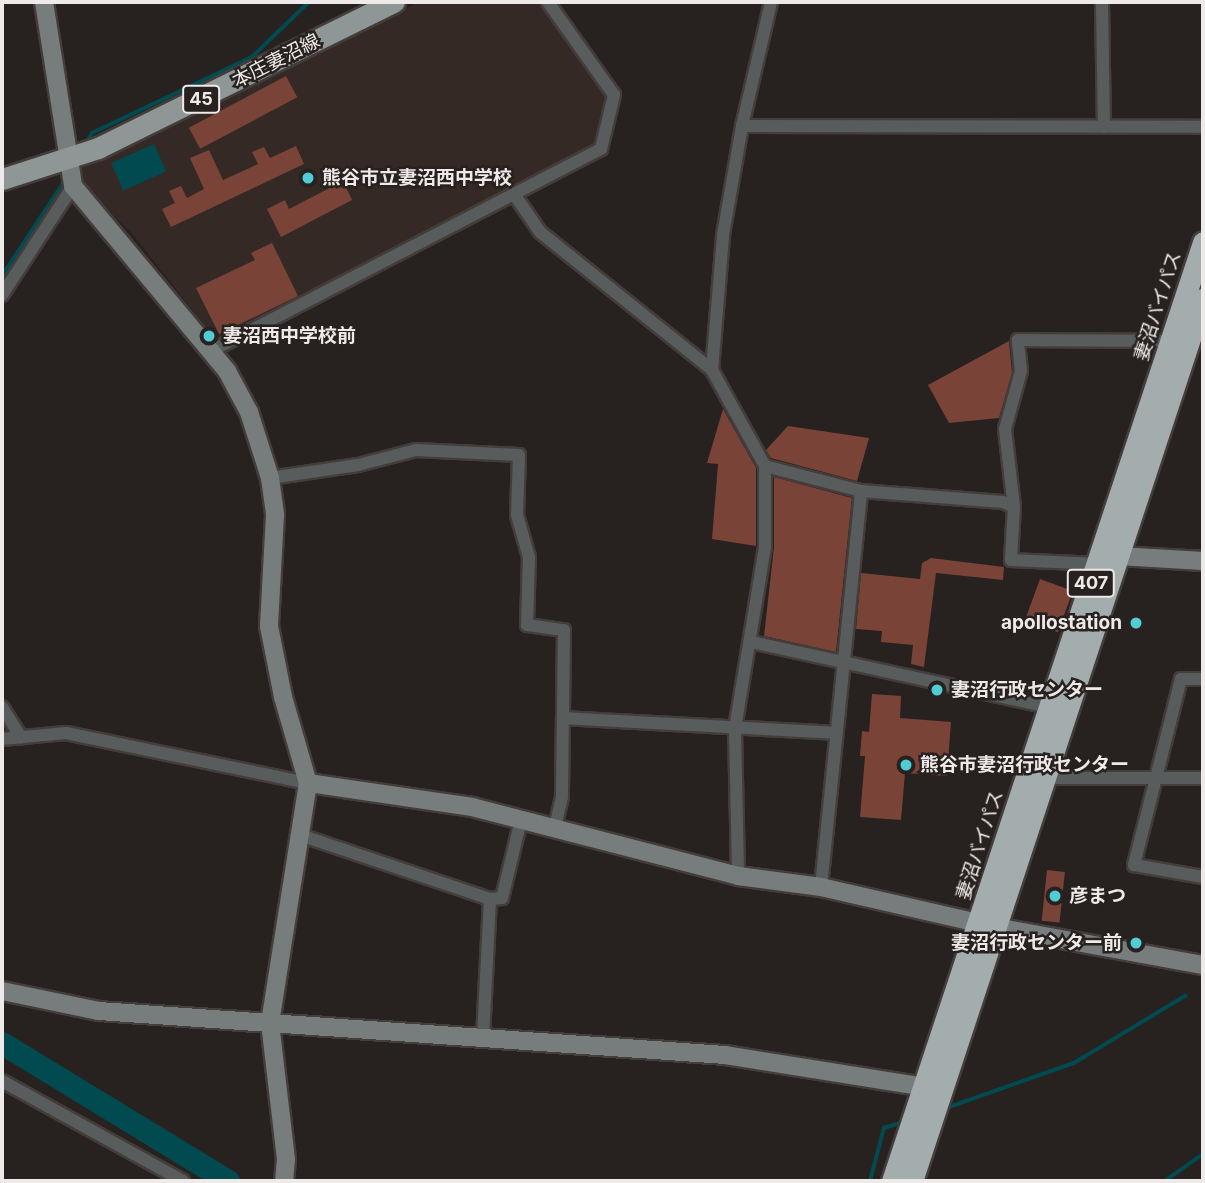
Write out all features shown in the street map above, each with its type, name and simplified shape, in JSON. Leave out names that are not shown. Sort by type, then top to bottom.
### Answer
[{"type":"highway","name":"妻沼バイパス","points":[[892,1181],[932,1088],[987,925],[1048,707],[1098,564],[1188,341],[1203,242]]},
{"type":"highway","name":"妻沼バイパス","points":[[987,925],[1046,778],[1203,299]]},
{"type":"highway","name":"妻沼バイパス","points":[[912,1181],[932,1088]]},
{"type":"main road","name":"本庄妻沼線","points":[[2,179],[66,162],[394,2]]},
{"type":"street","points":[[44,2],[66,162],[72,186],[211,351],[249,412],[270,478],[275,515],[270,626],[283,697],[308,783],[303,836],[270,1023],[286,1159],[284,1181]]},
{"type":"street","points":[[211,351],[601,149],[614,95],[548,2]]},
{"type":"street","points":[[712,370],[723,235],[742,126],[771,2]]},
{"type":"street","points":[[1102,2],[1104,127]]},
{"type":"street","points":[[742,126],[1203,127]]},
{"type":"street","points":[[2,295],[72,186]]},
{"type":"street","points":[[514,194],[540,232],[712,370],[765,466],[765,547],[735,729],[738,876]]},
{"type":"street","points":[[1098,564],[1011,561],[1014,507],[1005,429],[1021,372],[1018,340],[1188,341]]},
{"type":"street","points":[[270,478],[358,465],[416,450],[519,455],[517,514],[529,556],[527,625],[564,630],[562,797],[555,828]]},
{"type":"street","points":[[765,466],[861,491],[1003,502],[1014,507]]},
{"type":"street","points":[[821,887],[861,491]]},
{"type":"street","points":[[1119,556],[1203,561]]},
{"type":"street","points":[[751,642],[844,663],[930,678],[1048,707]]},
{"type":"street","points":[[1203,679],[1181,679],[1133,865],[1203,877]]},
{"type":"street","points":[[2,708],[21,737]]},
{"type":"street","points":[[563,718],[837,733]]},
{"type":"street","points":[[2,739],[66,733],[308,783],[472,807],[738,876],[821,887],[987,925],[1203,965]]},
{"type":"street","points":[[1046,778],[1203,778]]},
{"type":"street","points":[[303,836],[490,899],[502,898],[521,820]]},
{"type":"street","points":[[483,1037],[490,899]]},
{"type":"street","points":[[2,991],[99,1011],[725,1055],[932,1088]]},
{"type":"street","points":[[2,1081],[183,1181]]},
{"type":"shaded area","name":"熊谷市立妻沼西中学校","points":[[419,2],[541,2],[607,95],[597,145],[225,342],[215,339],[130,231],[82,186],[79,169]]},
{"type":"water","points":[[154,144],[166,171],[123,191],[111,163]]},
{"type":"building","points":[[286,76],[297,97],[200,149],[189,128]]},
{"type":"building","points":[[296,146],[304,164],[171,227],[162,209],[175,203],[169,191],[181,186],[187,198],[204,189],[190,158],[209,150],[223,180],[258,164],[252,152],[264,147],[270,158]]},
{"type":"building","points":[[343,181],[352,200],[281,237],[267,209],[285,200],[289,209]]},
{"type":"building","points":[[272,243],[298,296],[219,334],[196,288],[255,260],[251,253]]},
{"type":"building","points":[[1009,341],[1012,373],[999,418],[949,423],[928,385]]},
{"type":"building","points":[[723,409],[756,468],[756,546],[712,539],[718,464],[707,463]]},
{"type":"building","points":[[788,426],[869,438],[857,481],[771,458],[766,450]]},
{"type":"building","points":[[774,477],[852,498],[836,652],[764,636],[774,547]]},
{"type":"building","points":[[931,558],[1004,567],[1003,580],[936,573],[924,667],[911,664],[913,645],[881,642],[882,631],[856,629],[861,573],[920,579],[922,563]]},
{"type":"building","points":[[1040,579],[1073,591],[1058,632],[1025,620]]},
{"type":"building","name":"熊谷市妻沼行政センター","points":[[872,694],[901,696],[900,718],[951,722],[947,776],[905,773],[901,820],[860,817],[865,756],[860,756],[862,731],[869,732]]},
{"type":"building","name":"彦まつ","points":[[1047,870],[1065,872],[1060,923],[1042,921]]},
{"type":"waterway","points":[[87,142],[92,133],[252,57],[309,2]]},
{"type":"waterway","points":[[2,276],[66,179]]},
{"type":"waterway","points":[[944,1109],[1074,1063],[1185,996]]},
{"type":"waterway","points":[[2,1043],[228,1181]]},
{"type":"waterway","points":[[870,1181],[884,1128],[904,1122]]},
{"type":"waterway","points":[[1165,1181],[1203,1154]]},
{"type":"place","name":"熊谷市立妻沼西中学校","points":[[308,178]]},
{"type":"place","name":"妻沼西中学校前","points":[[209,336]]},
{"type":"place","name":"apollostation","points":[[1136,623]]},
{"type":"place","name":"妻沼行政センター","points":[[937,690]]},
{"type":"place","name":"熊谷市妻沼行政センター","points":[[906,765]]},
{"type":"place","name":"彦まつ","points":[[1055,896]]},
{"type":"place","name":"妻沼行政センター前","points":[[1136,943]]}]
